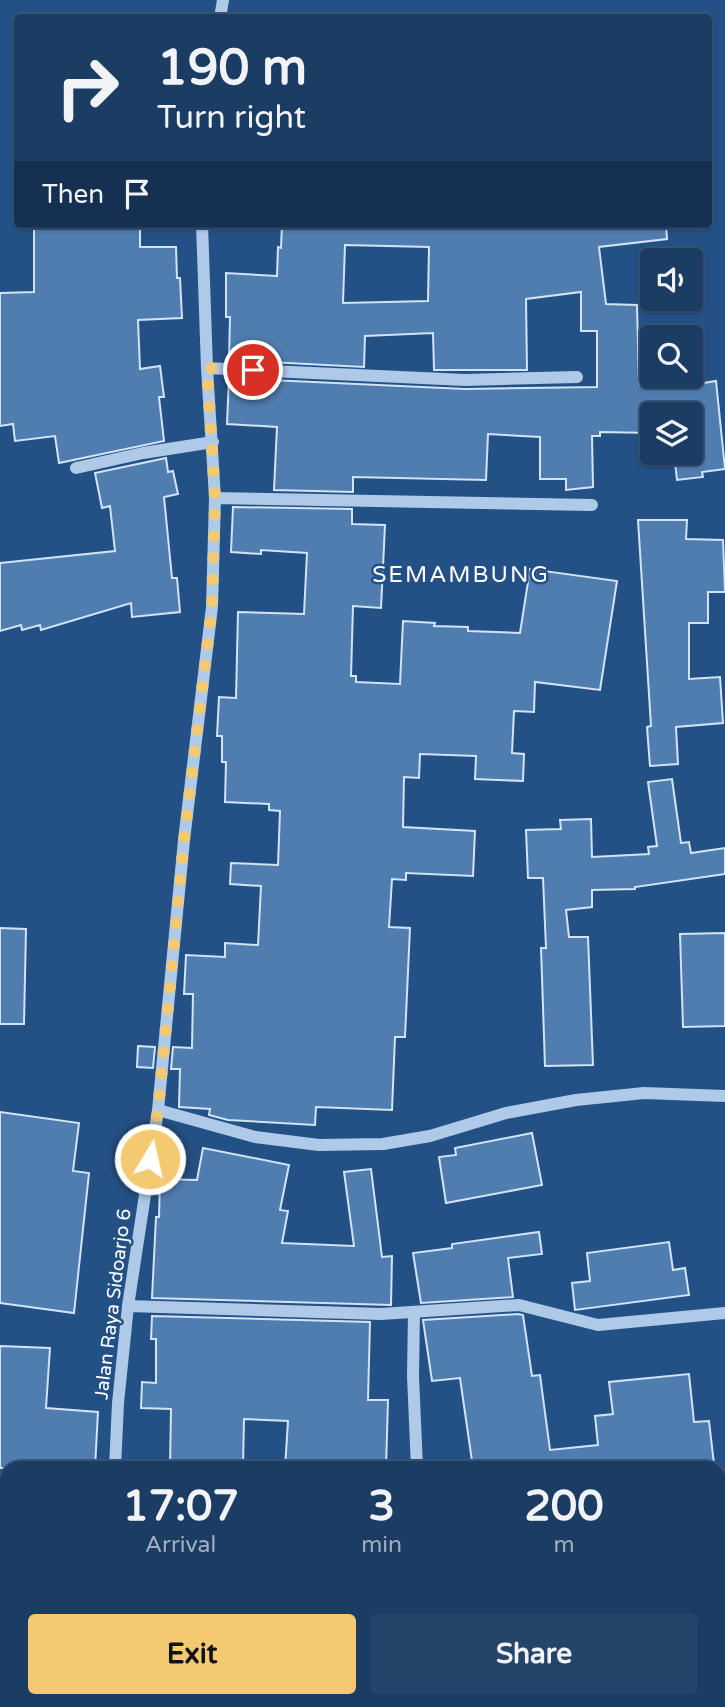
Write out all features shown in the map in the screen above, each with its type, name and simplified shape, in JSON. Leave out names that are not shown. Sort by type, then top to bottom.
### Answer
[{"type":"street","name":"Jalan Raya Sidoarjo 6","points":[[116,1461],[128,1306],[158,1110],[184,840],[212,607],[215,498],[202,228]]},
{"type":"street","points":[[207,368],[465,380],[577,377]]},
{"type":"street","points":[[76,468],[143,453],[213,442]]},
{"type":"street","points":[[215,498],[592,505]]},
{"type":"street","points":[[158,1110],[255,1137],[318,1145],[383,1144],[430,1136],[506,1113],[576,1100],[644,1093],[725,1096]]},
{"type":"street","points":[[128,1306],[381,1314],[519,1306],[598,1325],[725,1313]]},
{"type":"street","points":[[414,1312],[413,1376],[417,1461]]},
{"type":"building","points":[[34,228],[140,228],[140,247],[176,247],[182,318],[138,320],[140,369],[160,366],[164,397],[159,397],[164,441],[59,463],[55,436],[15,441],[13,424],[0,426],[0,293],[34,292]]},
{"type":"building","points":[[282,228],[666,228],[667,239],[599,247],[606,304],[637,305],[640,388],[703,388],[703,383],[716,381],[725,469],[702,472],[703,477],[677,480],[675,465],[703,465],[703,402],[640,402],[640,433],[600,432],[600,436],[592,436],[593,487],[566,490],[566,479],[540,479],[540,437],[488,434],[486,480],[353,477],[353,492],[274,490],[277,427],[227,424],[229,378],[465,389],[597,387],[597,331],[581,331],[581,292],[526,299],[527,370],[434,370],[433,333],[365,336],[364,367],[229,360],[230,317],[226,317],[226,273],[277,276]],"holes":[[[345,245],[429,247],[428,301],[343,303]]]},
{"type":"building","points":[[166,458],[168,472],[173,471],[178,494],[164,497],[172,578],[177,578],[180,612],[132,617],[131,603],[41,630],[40,625],[22,630],[21,625],[0,631],[0,563],[115,551],[110,506],[102,508],[95,473]]},
{"type":"building","points":[[233,507],[352,509],[352,524],[385,525],[381,608],[353,606],[351,676],[356,676],[356,682],[400,684],[403,621],[435,623],[434,626],[468,627],[468,631],[520,633],[530,569],[617,581],[600,690],[535,682],[534,712],[514,711],[512,753],[524,754],[523,781],[475,779],[476,756],[420,754],[419,778],[404,777],[403,827],[475,831],[473,876],[406,873],[406,880],[392,879],[389,927],[410,928],[405,1037],[395,1037],[392,1110],[316,1107],[315,1125],[228,1120],[209,1115],[210,1109],[179,1107],[180,1069],[171,1069],[173,1047],[192,1048],[193,994],[184,994],[186,955],[225,957],[225,943],[258,945],[261,886],[230,884],[231,863],[278,865],[280,811],[269,810],[269,804],[225,802],[226,762],[222,762],[222,736],[217,736],[219,697],[236,698],[238,612],[304,614],[307,553],[261,550],[261,554],[231,552]]},
{"type":"building","points":[[638,520],[687,520],[686,539],[723,540],[725,592],[708,592],[708,623],[689,623],[689,679],[720,677],[723,723],[676,727],[678,764],[650,766],[647,727],[651,726]]},
{"type":"building","points":[[672,779],[681,843],[689,842],[691,853],[725,848],[725,874],[635,889],[592,890],[592,907],[566,910],[569,937],[588,937],[593,1065],[545,1066],[541,948],[546,948],[543,878],[528,878],[526,830],[561,829],[560,820],[591,819],[592,857],[649,854],[648,847],[657,846],[648,782]]},
{"type":"building","points":[[0,928],[26,929],[24,1024],[0,1024]]},
{"type":"building","points":[[725,933],[725,1026],[683,1027],[680,934]]},
{"type":"building","points":[[138,1046],[155,1047],[153,1068],[137,1067]]},
{"type":"building","points":[[0,1112],[79,1123],[73,1171],[89,1173],[74,1313],[0,1303]]},
{"type":"building","points":[[532,1133],[542,1185],[446,1203],[439,1157],[456,1155],[455,1148]]},
{"type":"building","points":[[203,1148],[289,1165],[280,1210],[288,1211],[282,1243],[354,1246],[344,1172],[371,1169],[382,1257],[392,1256],[391,1305],[152,1298],[160,1179],[197,1180]]},
{"type":"building","points":[[539,1232],[542,1254],[508,1258],[513,1297],[421,1303],[413,1253],[452,1248],[452,1244]]},
{"type":"building","points":[[669,1242],[673,1270],[685,1268],[689,1295],[575,1310],[572,1283],[590,1281],[587,1253]]},
{"type":"building","points":[[523,1315],[532,1376],[540,1375],[550,1450],[598,1445],[595,1416],[613,1414],[609,1382],[689,1374],[694,1422],[709,1421],[714,1461],[472,1461],[460,1378],[432,1381],[423,1320]]},
{"type":"building","points":[[152,1316],[370,1322],[368,1400],[388,1400],[386,1461],[285,1461],[288,1421],[244,1419],[243,1461],[170,1461],[171,1409],[141,1408],[142,1382],[156,1383],[156,1339],[151,1339]]},
{"type":"building","points":[[0,1346],[50,1348],[46,1408],[98,1412],[95,1461],[0,1461]]},
{"type":"district","name":"SEMAMBUNG","points":[[461,574]]},
{"type":"route","points":[[150,1159],[158,1110],[184,840],[212,607],[215,498],[207,368],[253,370]]}]
